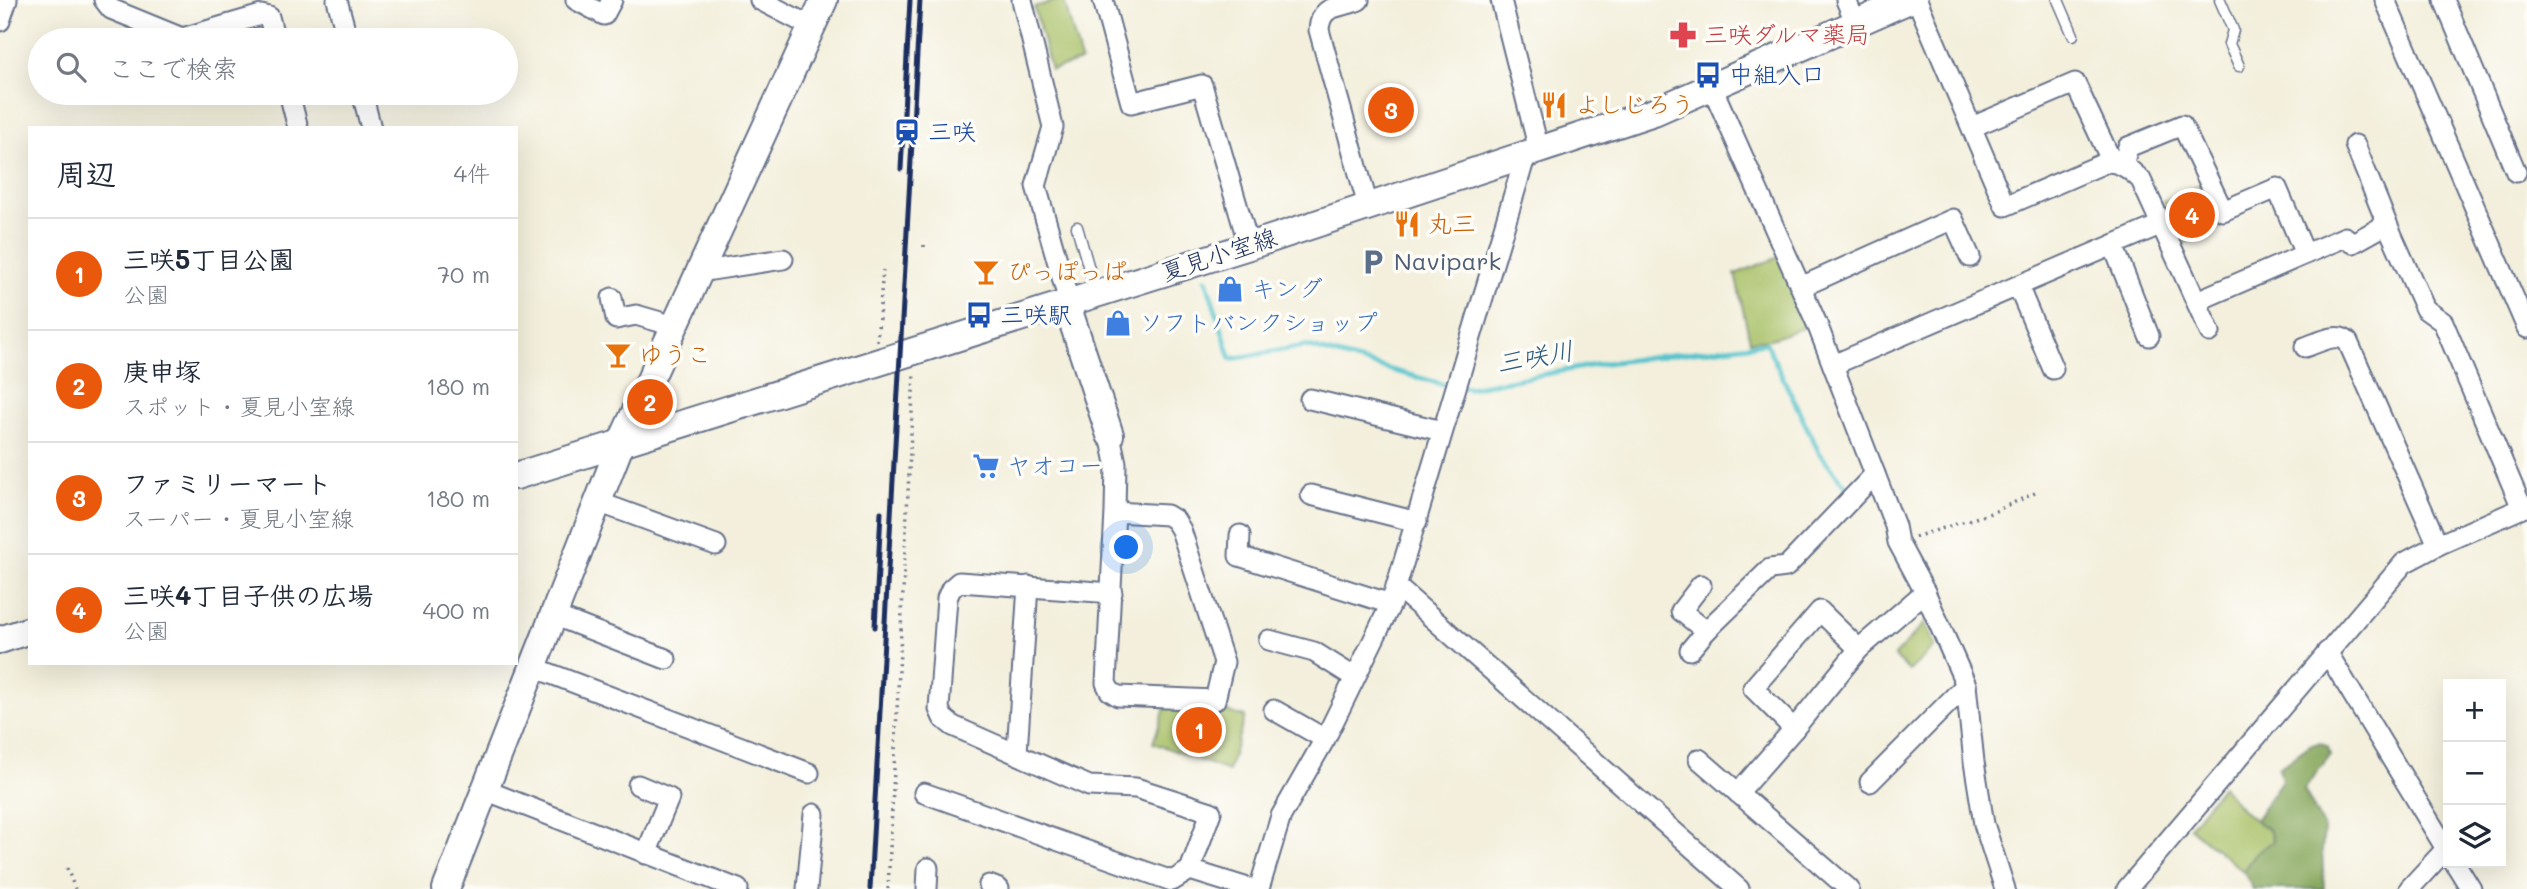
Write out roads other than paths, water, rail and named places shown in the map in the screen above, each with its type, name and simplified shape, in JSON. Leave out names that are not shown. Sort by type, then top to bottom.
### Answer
[{"type":"main road","points":[[446,889],[621,443],[824,0]]},
{"type":"main road","name":"夏見小室線","points":[[518,475],[1249,246],[1654,112],[1712,87],[1851,12],[1909,0]]},
{"type":"main road","points":[[1068,302],[1110,435]]},
{"type":"main road","points":[[0,640],[28,631]]},
{"type":"street","points":[[0,21],[7,0]]},
{"type":"street","points":[[104,0],[111,9],[158,28]]},
{"type":"street","points":[[338,0],[345,28]]},
{"type":"street","points":[[576,0],[604,15],[612,0]]},
{"type":"street","points":[[760,0],[811,27]]},
{"type":"street","points":[[1021,0],[1053,127],[1036,186],[1068,302]]},
{"type":"street","points":[[1104,0],[1131,103],[1202,85],[1249,246]]},
{"type":"street","points":[[1359,0],[1327,10],[1322,14],[1319,30],[1368,206]]},
{"type":"street","points":[[1259,889],[1281,816],[1325,739],[1393,595],[1442,431],[1532,152],[1501,0]]},
{"type":"street","points":[[1917,0],[2005,206],[2101,164],[2117,164]]},
{"type":"street","points":[[2385,0],[2527,328]]},
{"type":"street","points":[[2444,0],[2516,172]]},
{"type":"street","points":[[216,28],[261,15],[269,17],[272,28]]},
{"type":"street","points":[[1972,127],[2075,83],[2117,164],[2141,180],[2210,332]]},
{"type":"street","points":[[1712,87],[1833,365],[1895,526],[1898,542],[1925,592],[1966,685],[1984,824],[2006,889]]},
{"type":"street","points":[[292,105],[297,126]]},
{"type":"street","points":[[365,105],[371,126]]},
{"type":"street","points":[[2117,164],[2128,147],[2182,125],[2223,211],[2277,188],[2305,254]]},
{"type":"street","points":[[2127,889],[2404,564],[2438,545],[2525,507],[2443,322],[2425,309],[2356,145]]},
{"type":"street","points":[[1801,287],[1953,219],[1970,257]]},
{"type":"street","points":[[1833,365],[2162,224]]},
{"type":"street","points":[[2197,301],[2345,237],[2353,243],[2387,224]]},
{"type":"street","points":[[2113,245],[2149,336]]},
{"type":"street","points":[[699,272],[783,259]]},
{"type":"street","points":[[2018,286],[2053,369]]},
{"type":"street","points":[[612,298],[616,319],[636,315],[674,326]]},
{"type":"street","points":[[2305,347],[2338,337],[2343,337],[2348,342],[2438,545]]},
{"type":"street","points":[[1310,399],[1442,431]]},
{"type":"street","points":[[1110,435],[1115,463],[1115,512],[1106,683],[1110,691],[1118,696],[1215,701],[1224,662],[1181,530],[1175,520],[1167,515],[1115,512]]},
{"type":"street","points":[[1690,650],[1770,569],[1786,567],[1875,474]]},
{"type":"street","points":[[1311,495],[1417,522]]},
{"type":"street","points":[[598,502],[716,545]]},
{"type":"street","points":[[1240,535],[1239,556],[1393,595],[1739,889]]},
{"type":"street","points":[[923,793],[1172,881],[1190,870],[1212,812],[1136,788],[1089,786],[953,726],[943,718],[939,709],[947,598],[951,589],[959,582],[1112,593]]},
{"type":"street","points":[[1700,585],[1681,611],[1706,631]]},
{"type":"street","points":[[1017,752],[1028,586]]},
{"type":"street","points":[[1738,793],[1859,649],[1925,592]]},
{"type":"street","points":[[1794,729],[1753,688],[1820,611],[1859,649]]},
{"type":"street","points":[[553,615],[666,659]]},
{"type":"street","points":[[1269,640],[1314,652],[1354,677]]},
{"type":"street","points":[[2327,652],[2443,843]]},
{"type":"street","points":[[533,667],[809,773]]},
{"type":"street","points":[[1870,782],[1966,685]]},
{"type":"street","points":[[1274,710],[1325,739]]},
{"type":"street","points":[[1699,760],[1849,889]]},
{"type":"street","points":[[638,785],[669,798],[646,854]]},
{"type":"street","points":[[485,790],[738,889]]},
{"type":"street","points":[[807,889],[814,814]]},
{"type":"street","points":[[2409,889],[2443,861]]},
{"type":"street","points":[[927,889],[928,868]]},
{"type":"street","points":[[2458,868],[2471,889]]},
{"type":"street","points":[[1190,870],[1251,889]]},
{"type":"lane","points":[[2058,0],[2073,35]]},
{"type":"lane","points":[[2220,0],[2233,30],[2229,44],[2239,66]]},
{"type":"lane","points":[[1077,227],[1096,293]]},
{"type":"waterway","name":"三咲川","points":[[1206,279],[1231,359],[1305,346],[1445,385],[1469,388],[1606,363],[1766,343],[1820,454],[1848,489]]},
{"type":"railway","points":[[901,169],[910,0]]},
{"type":"railway","points":[[870,889],[920,0]]},
{"type":"railway","points":[[875,627],[881,512]]},
{"type":"place","name":"三咲ダルマ薬局","points":[[1683,35]]},
{"type":"place","name":"中組入口","points":[[1708,75]]},
{"type":"place","name":"よしじろう","points":[[1554,105]]},
{"type":"place","name":"ファミリーマート","points":[[1391,110]]},
{"type":"place","name":"三咲","points":[[907,132]]},
{"type":"place","name":"三咲4丁目子供の広場","points":[[2192,215]]},
{"type":"place","name":"丸三","points":[[1407,224]]},
{"type":"place","name":"Navipark","points":[[1373,262]]},
{"type":"place","name":"ぴっぽっぱ","points":[[986,272]]},
{"type":"place","name":"キング","points":[[1230,289]]},
{"type":"place","name":"三咲駅","points":[[979,315]]},
{"type":"place","name":"ソフトバンクショップ","points":[[1118,323]]},
{"type":"place","name":"ゆうこ","points":[[618,355]]},
{"type":"place","name":"庚申塚","points":[[650,402]]},
{"type":"place","name":"ヤオコー","points":[[986,466]]},
{"type":"place","name":"三咲5丁目公園","points":[[1199,730]]}]
